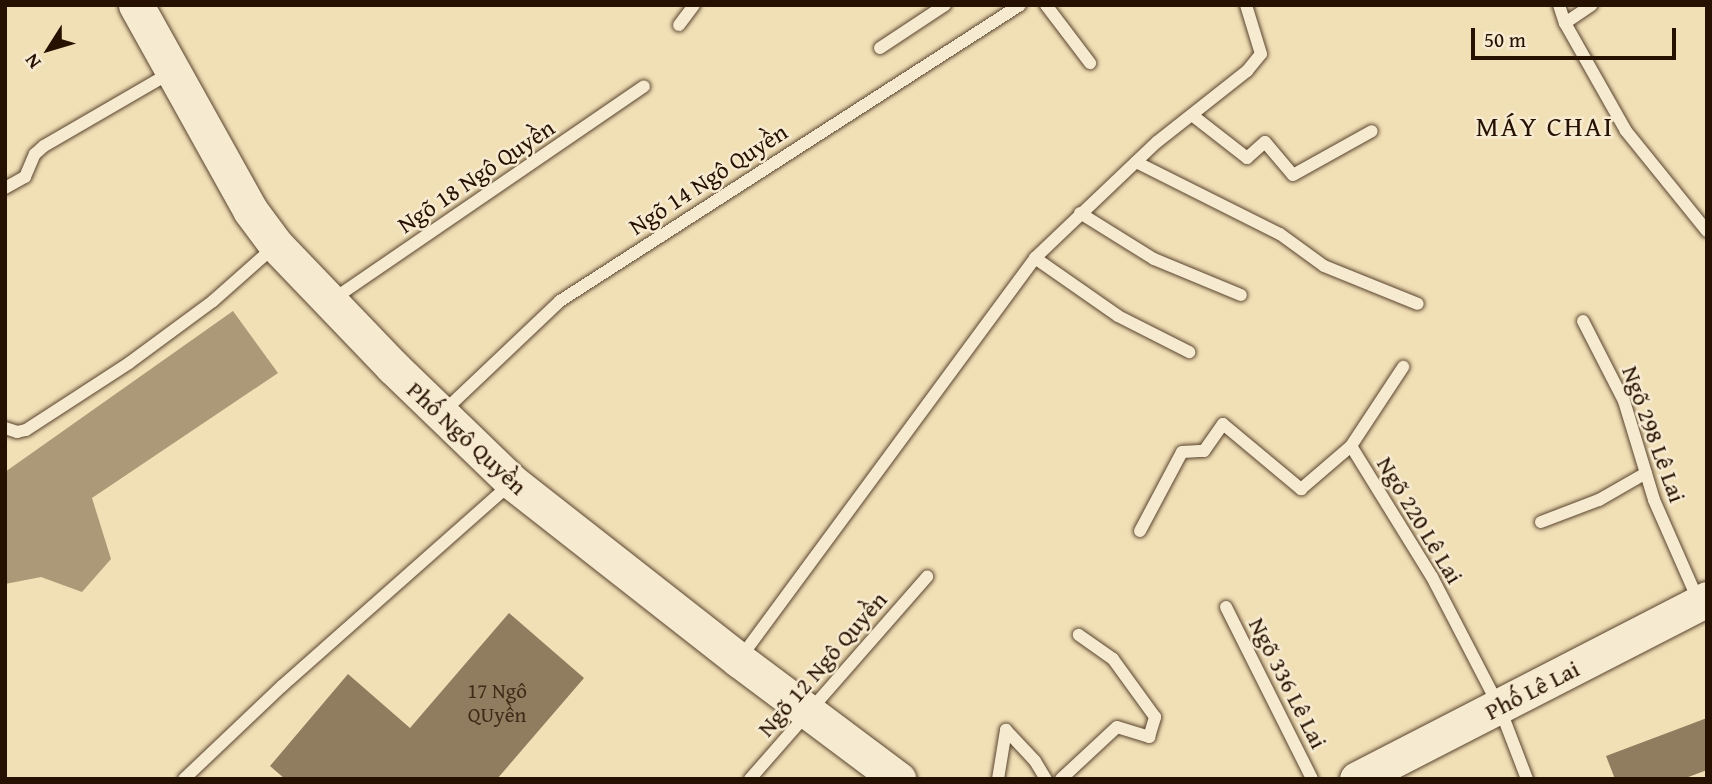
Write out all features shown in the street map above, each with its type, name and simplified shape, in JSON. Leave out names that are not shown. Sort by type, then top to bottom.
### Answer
[{"type":"street","name":"Phố Ngô Quyền","points":[[136,5],[250,210],[276,245],[440,415],[512,482],[738,660],[898,779]]},
{"type":"street","name":"Phố Lê Lai","points":[[1357,779],[1392,766],[1499,706],[1703,600]]},
{"type":"lane","points":[[679,25],[694,5]]},
{"type":"lane","points":[[880,48],[945,5]]},
{"type":"lane","name":"Ngõ 14 Ngô Quyền","points":[[440,415],[560,301],[1020,5]]},
{"type":"lane","points":[[1046,5],[1090,63]]},
{"type":"lane","points":[[738,660],[1035,258],[1136,162],[1247,71],[1261,54],[1246,5]]},
{"type":"lane","points":[[1559,5],[1565,23],[1626,131],[1706,227]]},
{"type":"lane","points":[[1565,23],[1592,5]]},
{"type":"lane","points":[[5,188],[25,177],[35,154],[44,146],[172,72]]},
{"type":"lane","name":"Ngõ 18 Ngô Quyền","points":[[331,300],[644,86]]},
{"type":"lane","points":[[1192,115],[1247,158],[1265,142],[1293,175],[1372,131]]},
{"type":"lane","points":[[1136,162],[1280,234],[1324,266],[1418,304]]},
{"type":"lane","points":[[1080,213],[1154,258],[1241,295]]},
{"type":"lane","points":[[5,428],[17,432],[26,430],[129,363],[213,301],[276,245]]},
{"type":"lane","points":[[1035,258],[1118,316],[1189,352]]},
{"type":"lane","name":"Ngõ 298 Lê Lai","points":[[1583,321],[1624,401],[1646,473],[1703,600]]},
{"type":"lane","points":[[1350,446],[1403,366]]},
{"type":"lane","name":"Ngõ 220 Lê Lai","points":[[1140,531],[1182,452],[1204,451],[1223,424],[1301,489],[1350,446],[1432,577],[1499,706],[1527,779]]},
{"type":"lane","points":[[1541,522],[1600,500],[1646,473]]},
{"type":"lane","points":[[184,779],[282,686],[512,482]]},
{"type":"lane","name":"Ngõ 12 Ngô Quyền","points":[[750,779],[806,711],[927,577]]},
{"type":"lane","name":"Ngõ 336 Lê Lai","points":[[1226,607],[1253,656],[1312,779]]},
{"type":"lane","points":[[1061,779],[1117,727],[1149,737],[1155,717],[1113,659],[1079,635]]},
{"type":"lane","points":[[998,779],[1006,730],[1035,761],[1046,779]]},
{"type":"shaded area","points":[[233,311],[278,373],[92,498],[111,559],[82,592],[41,577],[5,584],[5,472]]},
{"type":"building","points":[[509,613],[584,678],[497,779],[285,779],[270,766],[348,674],[410,728]]},
{"type":"building","points":[[1707,718],[1707,770],[1683,779],[1615,779],[1606,756]]},
{"type":"district","name":"MÁY CHAI","points":[[1545,126]]}]
